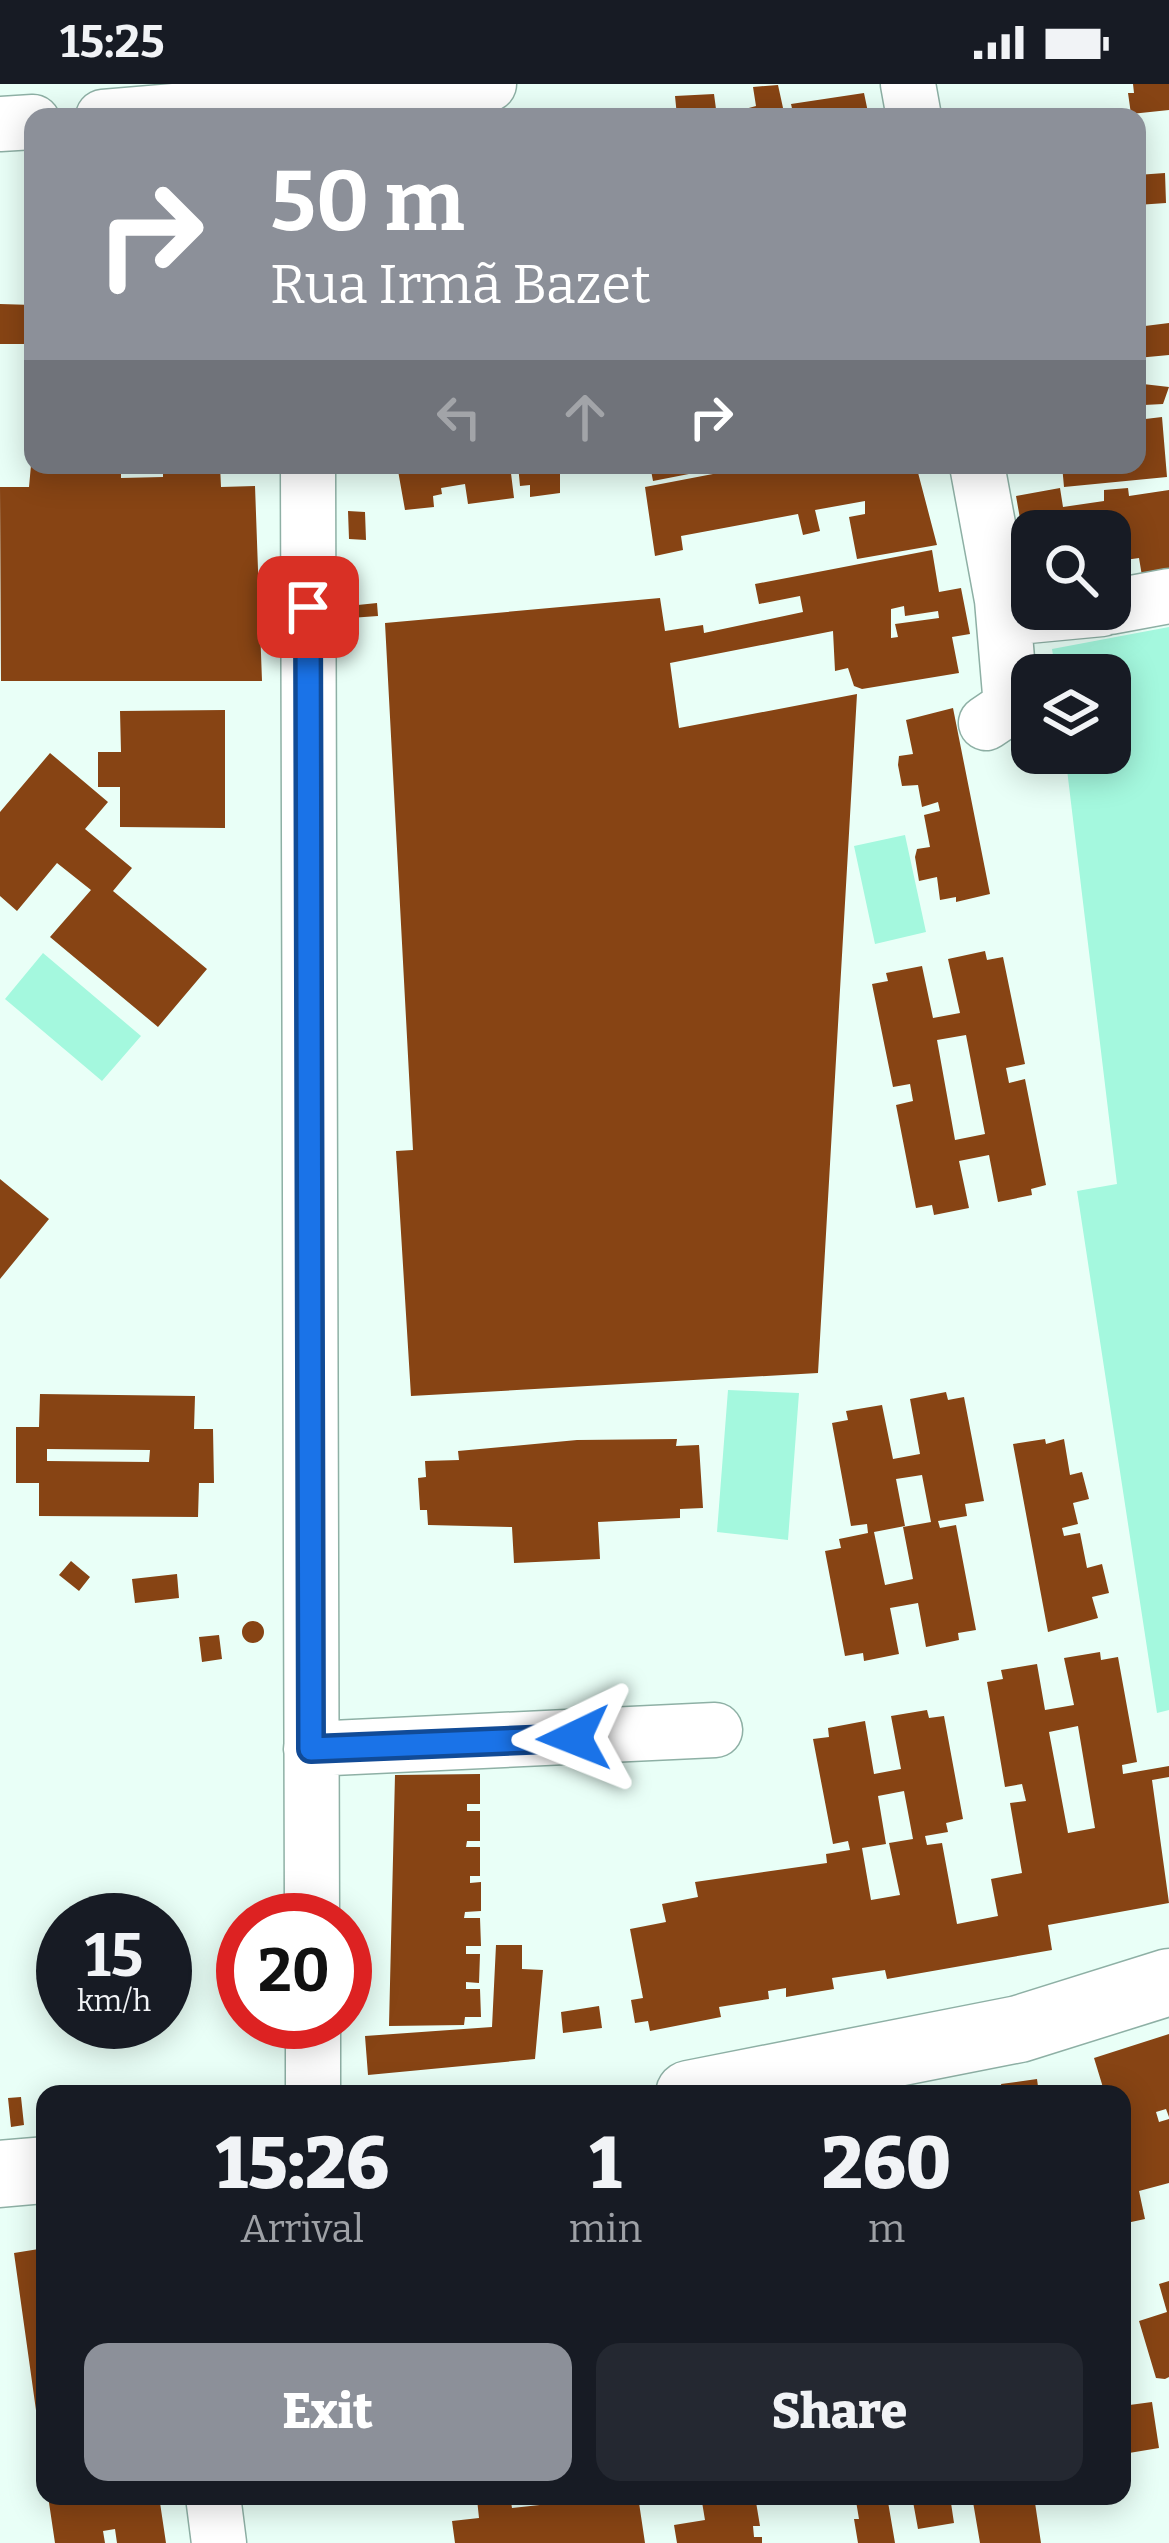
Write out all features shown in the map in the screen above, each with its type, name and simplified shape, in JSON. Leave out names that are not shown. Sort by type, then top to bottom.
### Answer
[{"type":"main road","points":[[735,2085],[1019,2029],[1169,1982]]},
{"type":"main road","points":[[0,2174],[36,2171]]},
{"type":"street","points":[[217,108],[489,84]]},
{"type":"street","points":[[308,474],[312,1893]]},
{"type":"street","points":[[979,474],[1002,600],[1010,706],[986,722]]},
{"type":"street","points":[[1131,603],[1169,596]]},
{"type":"street","points":[[1002,600],[1011,606]]},
{"type":"street","points":[[311,1749],[715,1730]]},
{"type":"street","points":[[313,2049],[313,2085]]},
{"type":"street","points":[[214,2505],[219,2543]]},
{"type":"green space","points":[[1169,627],[1169,1710],[1157,1713],[1077,1191],[1117,1184],[1068,774],[1131,774],[1131,654],[1053,654],[1052,649]]},
{"type":"green space","points":[[905,835],[926,932],[875,944],[854,846]]},
{"type":"green space","points":[[43,953],[141,1036],[102,1081],[5,999]]},
{"type":"green space","points":[[728,1390],[799,1393],[788,1540],[717,1532]]},
{"type":"building","points":[[1133,84],[1169,84],[1169,110],[1146,112],[1146,108],[1130,108],[1128,93],[1134,93]]},
{"type":"building","points":[[778,85],[783,108],[749,108],[756,106],[753,87]]},
{"type":"building","points":[[864,93],[867,108],[792,108],[791,104]]},
{"type":"building","points":[[714,94],[716,108],[676,108],[675,96]]},
{"type":"building","points":[[1165,173],[1166,203],[1146,204],[1146,174]]},
{"type":"building","points":[[0,304],[24,305],[24,344],[0,344]]},
{"type":"building","points":[[1169,323],[1169,355],[1146,357],[1146,326]]},
{"type":"building","points":[[1146,384],[1169,387],[1163,404],[1146,405]]},
{"type":"building","points":[[1162,417],[1167,477],[1064,487],[1063,474],[1146,474],[1146,419]]},
{"type":"building","points":[[30,474],[121,474],[121,478],[220,474],[221,487],[255,486],[262,681],[1,681],[0,487],[29,487]]},
{"type":"building","points":[[399,474],[511,474],[514,498],[468,504],[465,484],[441,488],[442,494],[433,496],[434,507],[405,510]]},
{"type":"building","points":[[519,474],[560,474],[560,493],[530,497],[530,485],[520,486]]},
{"type":"building","points":[[652,474],[689,474],[653,481]]},
{"type":"building","points":[[713,474],[918,474],[937,545],[857,559],[849,517],[865,514],[865,501],[815,510],[820,531],[803,535],[798,514],[681,536],[683,550],[655,556],[645,487]]},
{"type":"building","points":[[1060,488],[1063,507],[1104,501],[1104,490],[1128,488],[1129,496],[1169,490],[1169,572],[1142,576],[1139,558],[1131,559],[1131,510],[1018,510],[1016,496]]},
{"type":"building","points":[[348,511],[365,512],[366,540],[349,539]]},
{"type":"building","points":[[932,550],[939,592],[961,588],[970,634],[952,637],[959,673],[862,689],[854,686],[848,668],[835,671],[833,631],[670,663],[679,728],[857,694],[818,1373],[411,1396],[396,1151],[413,1150],[385,623],[660,598],[665,631],[703,625],[704,633],[803,612],[800,596],[759,604],[755,584]],"holes":[[[904,606],[905,616],[938,611],[939,618],[895,624],[898,637],[891,638],[891,609]]]},
{"type":"building","points":[[377,603],[378,616],[350,618],[348,606]]},
{"type":"building","points":[[953,708],[990,894],[956,902],[956,897],[940,900],[937,877],[919,881],[917,849],[930,847],[924,815],[940,811],[938,802],[922,807],[918,785],[902,786],[898,765],[899,756],[913,754],[906,720]]},
{"type":"building","points":[[225,710],[225,828],[120,827],[120,787],[98,787],[98,752],[121,752],[120,711]]},
{"type":"building","points":[[50,753],[108,802],[85,829],[132,868],[113,891],[207,969],[158,1027],[50,937],[91,890],[57,863],[17,911],[0,896],[0,812]]},
{"type":"building","points":[[985,951],[987,960],[1003,957],[1025,1064],[1006,1068],[1009,1083],[1025,1079],[1046,1185],[1031,1189],[1032,1195],[998,1202],[989,1155],[959,1161],[969,1208],[934,1215],[932,1205],[916,1208],[896,1105],[913,1101],[910,1084],[893,1087],[872,984],[888,981],[886,973],[922,966],[933,1018],[960,1013],[948,959]],"holes":[[[966,1035],[985,1134],[955,1140],[937,1040]]]},
{"type":"building","points":[[0,1179],[49,1219],[0,1279]]},
{"type":"building","points":[[946,1392],[948,1400],[964,1397],[984,1501],[965,1504],[967,1516],[938,1521],[940,1528],[956,1525],[976,1630],[958,1633],[959,1640],[926,1647],[918,1603],[890,1608],[899,1654],[864,1661],[863,1653],[845,1656],[825,1551],[841,1548],[839,1539],[868,1533],[867,1524],[851,1526],[832,1423],[848,1420],[846,1411],[882,1405],[893,1459],[920,1454],[910,1399]],"holes":[[[922,1475],[931,1522],[903,1527],[913,1579],[885,1585],[874,1532],[905,1526],[896,1479]]]},
{"type":"building","points":[[40,1394],[195,1396],[194,1429],[213,1429],[214,1483],[199,1483],[198,1517],[39,1516],[39,1483],[16,1483],[16,1427],[39,1427]],"holes":[[[47,1449],[150,1450],[149,1462],[47,1461]]]},
{"type":"building","points":[[677,1439],[676,1446],[699,1445],[703,1508],[680,1509],[680,1518],[598,1522],[600,1559],[514,1563],[512,1527],[428,1525],[427,1510],[420,1510],[418,1478],[426,1477],[425,1461],[459,1460],[458,1451],[577,1440]]},
{"type":"building","points":[[1045,1439],[1046,1444],[1064,1439],[1070,1475],[1082,1472],[1089,1499],[1073,1503],[1078,1524],[1062,1528],[1064,1536],[1080,1533],[1087,1568],[1102,1564],[1109,1593],[1092,1597],[1098,1618],[1048,1632],[1013,1444]]},
{"type":"building","points":[[71,1561],[90,1577],[79,1591],[59,1575]]},
{"type":"building","points":[[177,1574],[179,1598],[135,1603],[132,1579]]},
{"type":"building","points":[[253,1621],[264,1632],[253,1643],[242,1632]]},
{"type":"building","points":[[219,1635],[222,1659],[202,1662],[199,1637]]},
{"type":"building","points":[[1100,1652],[1101,1660],[1118,1657],[1137,1762],[1122,1765],[1123,1774],[1169,1766],[1169,1777],[1152,1780],[1169,1903],[1048,1925],[1052,1950],[887,1979],[885,1970],[832,1978],[834,1989],[786,1997],[786,1988],[768,1991],[769,1999],[719,2007],[721,2017],[650,2031],[648,2021],[635,2023],[631,2000],[643,1998],[630,1929],[666,1922],[662,1904],[698,1897],[695,1882],[827,1863],[826,1854],[850,1850],[848,1841],[833,1844],[813,1739],[829,1737],[828,1728],[865,1721],[874,1774],[901,1769],[891,1716],[927,1710],[929,1718],[944,1716],[963,1819],[946,1823],[948,1832],[925,1836],[927,1845],[942,1843],[957,1924],[998,1916],[991,1879],[1022,1873],[1010,1803],[1026,1801],[1022,1784],[1005,1787],[987,1682],[1003,1679],[1001,1670],[1037,1664],[1045,1710],[1074,1705],[1064,1658]],"holes":[[[1078,1726],[1095,1828],[1068,1833],[1049,1732]],[[904,1791],[913,1839],[889,1843],[900,1895],[871,1900],[862,1848],[886,1844],[878,1796]]]},
{"type":"building","points":[[480,1774],[480,1804],[467,1804],[467,1811],[480,1811],[480,1841],[467,1841],[466,1847],[480,1847],[480,1876],[470,1876],[470,1883],[481,1882],[481,1911],[465,1912],[464,1918],[480,1918],[481,1946],[466,1946],[466,1954],[480,1954],[479,1983],[466,1982],[466,1989],[480,1989],[481,2017],[465,2017],[464,2025],[389,2026],[395,1775]]},
{"type":"building","points":[[496,1945],[522,1945],[522,1969],[543,1970],[535,2059],[368,2075],[366,2049],[372,2049],[372,2036],[492,2027]]},
{"type":"building","points":[[599,2006],[602,2028],[563,2033],[561,2012]]},
{"type":"building","points":[[1169,2034],[1169,2117],[1166,2109],[1156,2112],[1159,2122],[1169,2119],[1169,2183],[1139,2191],[1145,2219],[1131,2222],[1131,2085],[1102,2085],[1094,2058]]},
{"type":"building","points":[[1037,2079],[1038,2085],[1001,2085]]},
{"type":"building","points":[[21,2097],[24,2125],[11,2127],[8,2098]]},
{"type":"building","points":[[36,2249],[36,2410],[14,2253]]},
{"type":"building","points":[[1169,2281],[1169,2377],[1165,2379],[1156,2378],[1139,2321],[1167,2312],[1159,2284]]},
{"type":"building","points":[[1152,2402],[1159,2448],[1131,2453],[1131,2405]]},
{"type":"building","points":[[49,2505],[160,2505],[166,2543],[117,2543],[115,2529],[103,2531],[105,2543],[55,2543]]},
{"type":"building","points":[[478,2505],[639,2505],[645,2543],[455,2543],[452,2521],[479,2518]]},
{"type":"building","points":[[702,2505],[756,2505],[760,2526],[753,2526],[754,2537],[762,2537],[762,2543],[677,2543],[674,2525],[705,2520]]},
{"type":"building","points":[[857,2505],[889,2505],[895,2543],[858,2543],[854,2519],[859,2519]]},
{"type":"building","points":[[914,2505],[951,2505],[954,2523],[918,2529]]},
{"type":"building","points":[[974,2505],[1035,2505],[1041,2543],[980,2543]]},
{"type":"route","points":[[308,607],[311,1749],[574,1738]]}]
